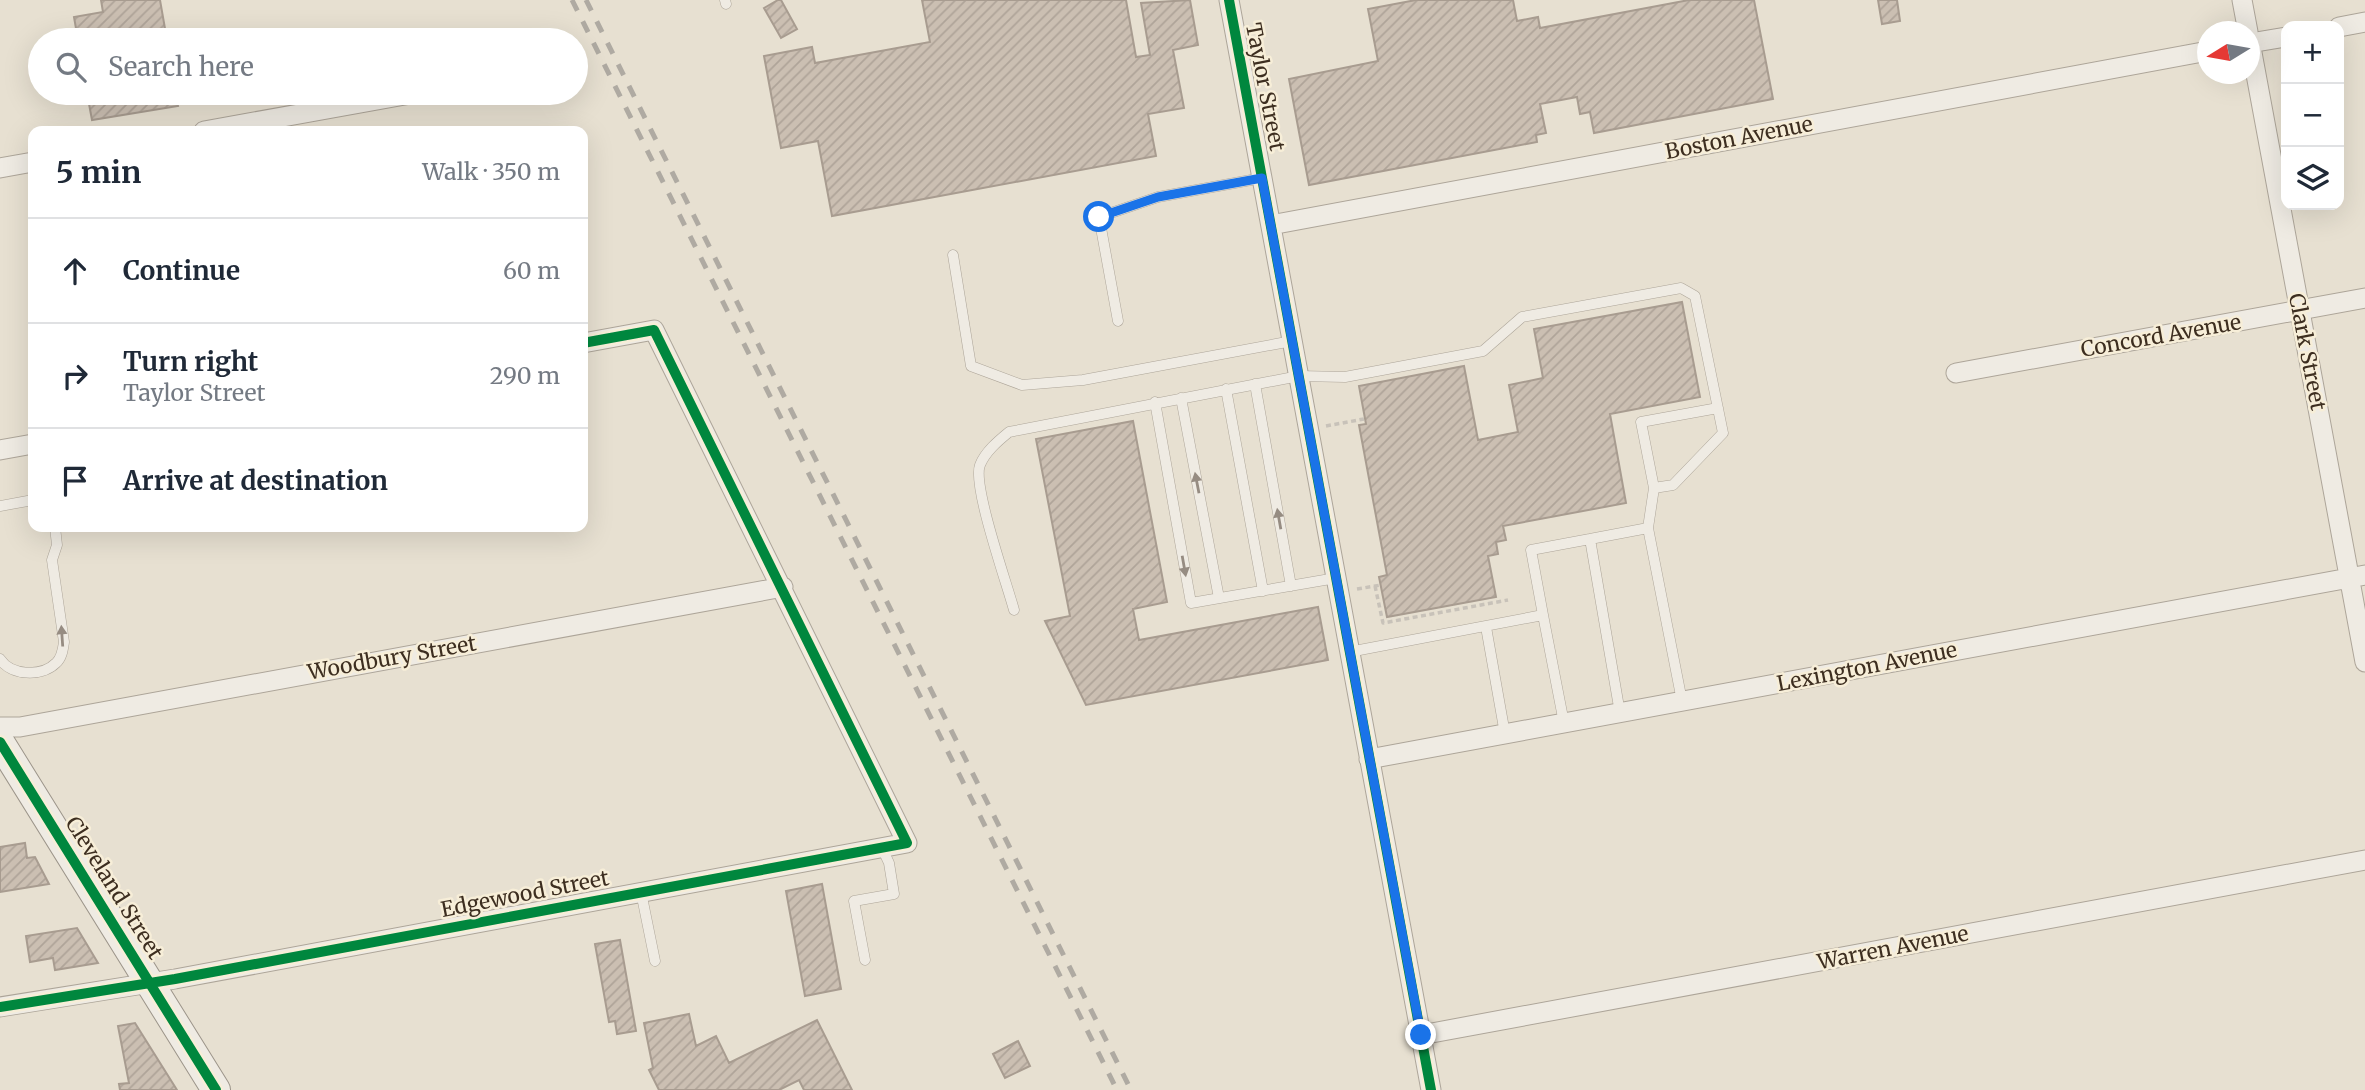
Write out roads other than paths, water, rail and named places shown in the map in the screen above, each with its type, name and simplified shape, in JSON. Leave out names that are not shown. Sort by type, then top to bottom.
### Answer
[{"type":"main road","name":"Cleveland Street","points":[[0,742],[216,1090]]},
{"type":"street","name":"Taylor Street","points":[[1229,0],[1431,1090]]},
{"type":"street","points":[[2242,0],[2246,21]]},
{"type":"street","points":[[2344,26],[2365,22]]},
{"type":"street","points":[[2260,41],[2281,38]]},
{"type":"street","name":"Boston Avenue","points":[[1271,225],[2197,53]]},
{"type":"street","name":"Clark Street","points":[[2258,84],[2300,310],[2357,576],[2365,662]]},
{"type":"street","points":[[232,126],[349,105]]},
{"type":"street","points":[[0,168],[28,163]]},
{"type":"street","name":"Concord Avenue","points":[[1956,373],[2365,298]]},
{"type":"street","points":[[588,342],[654,330],[783,587]]},
{"type":"street","points":[[0,450],[28,445]]},
{"type":"street","name":"Lexington Avenue","points":[[1369,759],[2357,576]]},
{"type":"street","name":"Woodbury Street","points":[[0,727],[61,719],[783,587]]},
{"type":"street","name":"Edgewood Street","points":[[0,1007],[907,843],[783,587]]},
{"type":"street","name":"Warren Avenue","points":[[1421,1035],[2365,860]]},
{"type":"lane","points":[[1118,321],[1099,217],[1158,197],[1262,178]]},
{"type":"lane","points":[[953,255],[971,366],[1022,385],[1083,380],[1292,341]]},
{"type":"lane","points":[[1014,610],[981,496],[979,467],[995,444],[1009,432],[1298,376],[1345,377],[1483,351],[1522,317],[1681,288],[1695,296],[1723,433],[1673,485],[1654,488]]},
{"type":"lane","points":[[1255,384],[1291,586]]},
{"type":"lane","points":[[1226,389],[1263,591]]},
{"type":"lane","points":[[1181,398],[1219,598]]},
{"type":"lane","points":[[1155,402],[1191,603],[1336,578]]},
{"type":"lane","points":[[1682,701],[1648,528],[1654,488],[1641,422],[1718,408]]},
{"type":"lane","points":[[0,506],[28,501]]},
{"type":"lane","points":[[1564,723],[1531,550],[1648,528]]},
{"type":"lane","points":[[0,659],[10,671],[19,673],[50,667],[58,662],[64,642],[53,575],[57,545],[56,532]]},
{"type":"lane","points":[[1590,539],[1620,713]]},
{"type":"lane","points":[[1349,652],[1543,615]]},
{"type":"lane","points":[[1486,627],[1505,734]]},
{"type":"lane","points":[[865,960],[854,901],[894,894],[889,863],[883,848]]},
{"type":"lane","points":[[641,892],[655,961]]},
{"type":"railway","points":[[572,0],[586,28]]},
{"type":"railway","points":[[586,0],[1131,1090]]},
{"type":"railway","points":[[588,32],[1117,1090]]}]
